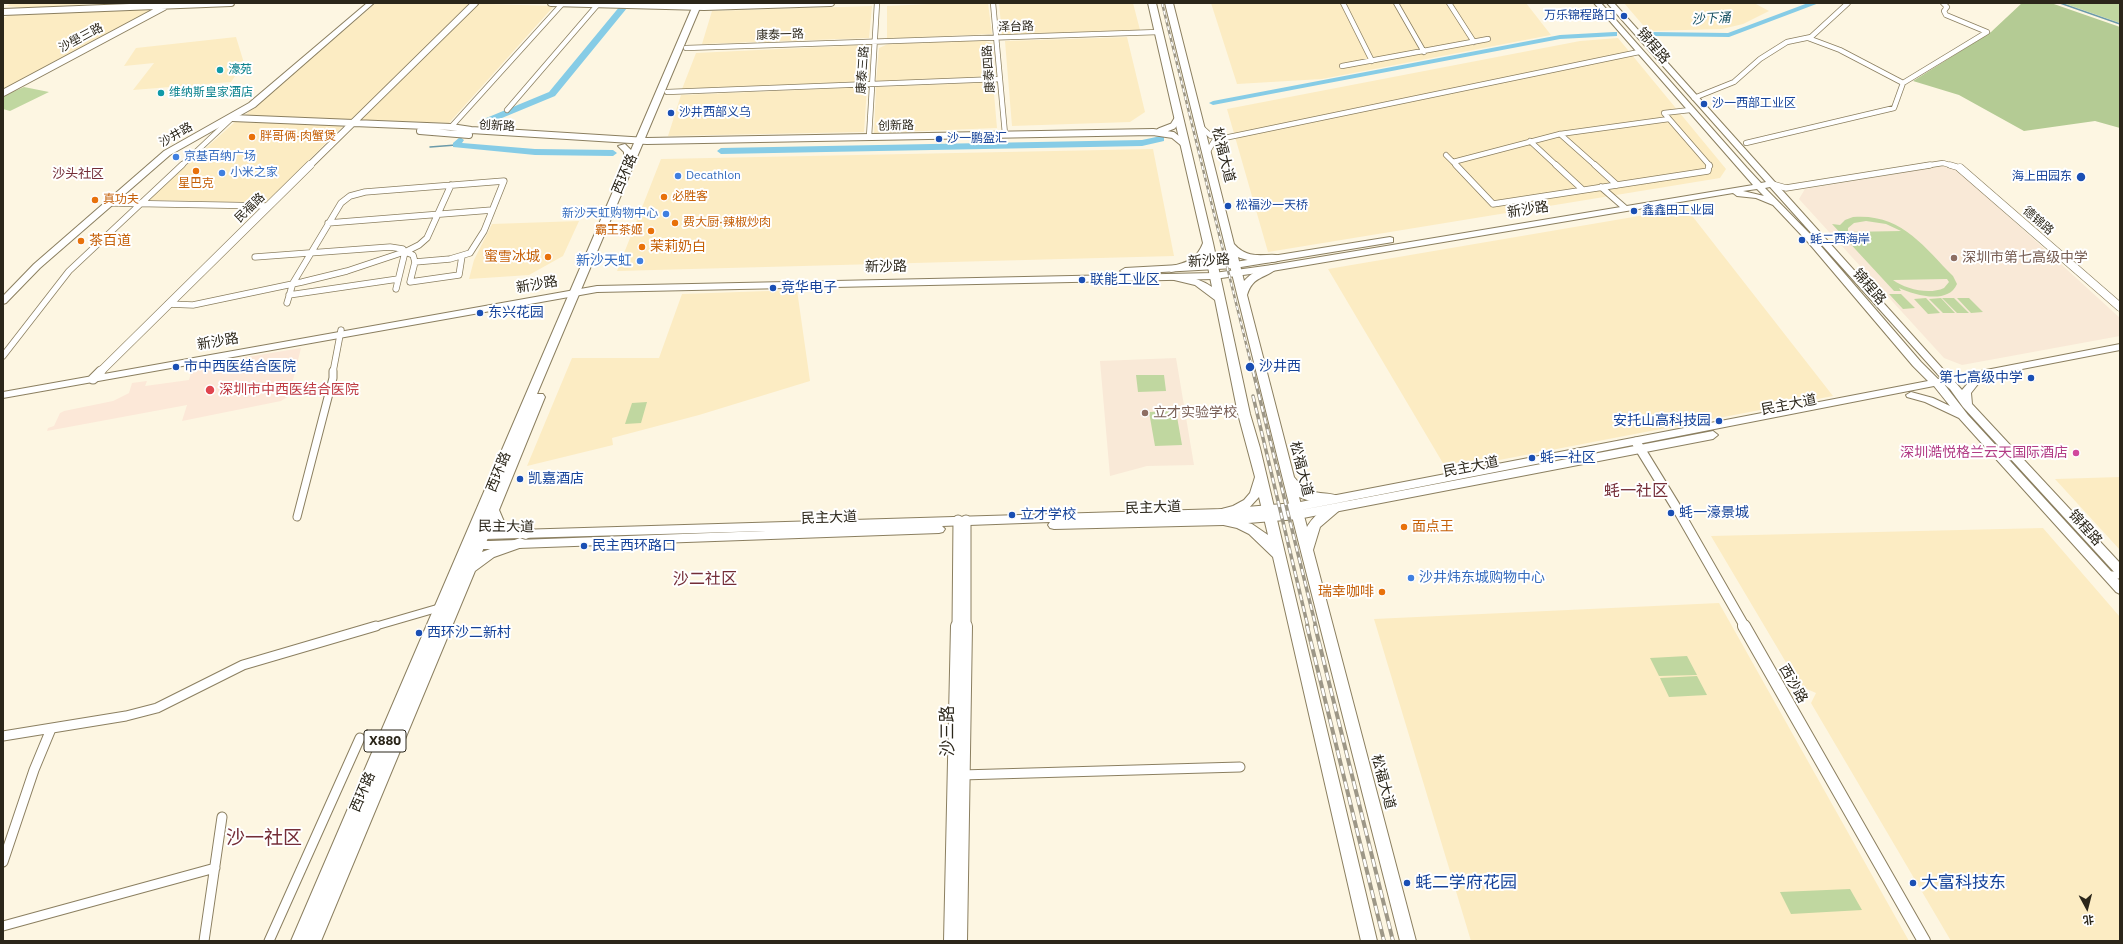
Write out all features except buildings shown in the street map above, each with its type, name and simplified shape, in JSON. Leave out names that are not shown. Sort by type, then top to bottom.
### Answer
[{"type":"main road","name":"沙井路","points":[[3,297],[33,266],[164,153],[249,105],[367,3]]},
{"type":"main road","name":"沙井路","points":[[3,301],[37,266],[167,153],[232,118],[252,105],[372,3]]},
{"type":"main road","points":[[1152,3],[1208,243],[1218,298],[1244,414],[1260,475],[1369,941]]},
{"type":"main road","name":"松福大道","points":[[1169,3],[1242,296],[1408,941]]},
{"type":"main road","name":"锦程路","points":[[1597,3],[1745,171],[1810,239],[1917,364],[1946,385],[1967,405],[2120,571]]},
{"type":"main road","name":"锦程路","points":[[1610,3],[1934,365],[1964,417],[2120,589]]},
{"type":"main road","name":"西环路","points":[[299,941],[442,606],[493,510],[631,160],[643,141],[667,92],[686,48],[701,5]]},
{"type":"main road","name":"西环路","points":[[313,941],[467,575],[478,540],[643,141],[701,5]]},
{"type":"main road","points":[[622,146],[628,151],[628,159],[631,160]]},
{"type":"main road","points":[[1733,185],[1743,181],[1746,177],[1745,171]]},
{"type":"main road","name":"新沙路","points":[[1236,270],[1278,258],[1717,193],[1770,182]]},
{"type":"main road","name":"新沙路","points":[[3,395],[96,376],[581,290],[608,288],[1076,277],[1213,272],[1272,268],[1733,185],[1757,184]]},
{"type":"main road","points":[[1717,193],[1744,193],[1758,196],[1778,207]]},
{"type":"main road","points":[[1173,273],[1199,260],[1208,243]]},
{"type":"main road","points":[[1230,244],[1236,253],[1244,257],[1278,258]]},
{"type":"main road","points":[[1242,296],[1243,289],[1250,280],[1262,271],[1272,268]]},
{"type":"main road","points":[[1173,273],[1197,281],[1208,288],[1218,298]]},
{"type":"main road","name":"民主大道","points":[[1972,380],[2120,347]]},
{"type":"main road","name":"民主大道","points":[[478,540],[1223,517],[1297,511],[1972,380],[2120,354]]},
{"type":"main road","points":[[1917,364],[1923,377],[1914,392],[1964,417]]},
{"type":"main road","points":[[1934,365],[1972,380],[1966,392],[1967,405]]},
{"type":"main road","name":"新沙路","points":[[3,390],[96,376]]},
{"type":"main road","points":[[1223,517],[1252,500],[1258,487],[1260,475]]},
{"type":"main road","points":[[1288,476],[1299,491],[1306,496],[1335,504],[1312,527],[1308,542],[1308,554]]},
{"type":"main road","points":[[493,510],[496,520],[501,528],[523,539]]},
{"type":"main road","points":[[1223,517],[1256,530],[1265,538],[1279,557]]},
{"type":"main road","points":[[467,575],[484,555],[523,539]]},
{"type":"street","points":[[169,5],[186,3]]},
{"type":"street","points":[[3,11],[231,3]]},
{"type":"street","name":"民福路","points":[[96,376],[475,3]]},
{"type":"street","points":[[551,3],[701,5],[831,3]]},
{"type":"street","points":[[451,127],[563,3]]},
{"type":"street","points":[[613,3],[701,5],[780,3]]},
{"type":"street","name":"康泰三路","points":[[869,137],[877,3]]},
{"type":"street","name":"康泰四路","points":[[993,3],[1004,134]]},
{"type":"street","points":[[1343,3],[1372,61]]},
{"type":"street","points":[[1396,3],[1424,52]]},
{"type":"street","points":[[1449,3],[1474,42]]},
{"type":"street","points":[[1694,98],[1734,82],[1760,59],[1787,42],[1808,38],[1816,34],[1827,20],[1848,3]]},
{"type":"street","points":[[1746,143],[1894,108],[1903,83],[1987,32],[1946,15],[1944,11],[1948,7],[1943,3]]},
{"type":"street","points":[[507,110],[598,4]]},
{"type":"street","name":"沙壆三路","points":[[3,92],[169,5]]},
{"type":"street","name":"泽台路","points":[[874,42],[1159,32]]},
{"type":"street","points":[[1808,38],[1840,50],[1903,83]]},
{"type":"street","points":[[1342,66],[1488,39]]},
{"type":"street","name":"康泰一路","points":[[686,48],[874,42]]},
{"type":"street","points":[[1207,153],[1214,142],[1229,137],[1639,52]]},
{"type":"street","points":[[667,92],[999,79]]},
{"type":"street","points":[[1446,155],[1493,204],[1708,170],[1710,166],[1664,113],[1690,110]]},
{"type":"street","points":[[3,356],[37,310],[69,271],[232,118]]},
{"type":"street","name":"创新路","points":[[232,118],[451,127],[471,130],[643,141],[1153,132],[1173,135],[1184,144]]},
{"type":"street","name":"创新路","points":[[1153,132],[1173,126],[1178,118]]},
{"type":"street","points":[[1453,162],[1560,134],[1669,119]]},
{"type":"street","name":"创新路","points":[[354,123],[378,128],[614,146],[643,141]]},
{"type":"street","points":[[1200,127],[1210,136],[1229,137]]},
{"type":"street","points":[[1560,134],[1617,185]]},
{"type":"street","points":[[1530,141],[1583,190]]},
{"type":"street","points":[[1770,182],[1786,188],[1943,163],[1960,168]]},
{"type":"street","name":"德锦路","points":[[1960,168],[2120,307]]},
{"type":"street","points":[[287,303],[293,283],[343,200],[355,194],[504,181],[475,249],[462,256],[415,262]]},
{"type":"street","points":[[168,304],[198,305],[213,300],[345,272],[405,252],[424,241],[451,185]]},
{"type":"street","points":[[1601,187],[1622,206]]},
{"type":"street","points":[[110,203],[268,206]]},
{"type":"street","points":[[328,223],[492,210]]},
{"type":"street","points":[[255,257],[396,247],[413,255],[415,262],[410,282],[459,275],[462,256]]},
{"type":"street","points":[[396,289],[405,252]]},
{"type":"street","points":[[289,295],[398,279]]},
{"type":"street","points":[[297,517],[333,378],[333,368],[340,332]]},
{"type":"street","name":"西沙路","points":[[1638,446],[1687,526],[1924,941]]},
{"type":"street","name":"沙三路","points":[[961,941],[959,775],[962,524]]},
{"type":"street","points":[[2108,575],[2120,575]]},
{"type":"street","points":[[3,736],[126,716],[157,708],[243,665],[442,606]]},
{"type":"street","points":[[3,862],[34,770],[51,729]]},
{"type":"street","points":[[269,941],[360,738]]},
{"type":"street","points":[[959,775],[1240,767]]},
{"type":"street","name":"沙三路","points":[[950,941],[959,775]]},
{"type":"street","points":[[204,941],[222,817]]},
{"type":"street","points":[[3,926],[215,868]]},
{"type":"shaded area","points":[[11,3],[107,3],[26,8],[7,6]]},
{"type":"shaded area","points":[[376,3],[453,3],[554,6],[449,123],[244,116]]},
{"type":"shaded area","points":[[988,3],[992,34],[887,39],[887,6]]},
{"type":"shaded area","points":[[999,3],[1133,3],[1140,30],[1002,35]]},
{"type":"shaded area","points":[[1211,3],[1526,3],[1551,35],[1322,79],[1237,84]]},
{"type":"shaded area","points":[[1624,3],[1754,3],[1769,11],[1743,24],[1722,29],[1648,31]]},
{"type":"shaded area","points":[[872,6],[869,38],[702,44],[712,11]]},
{"type":"shaded area","points":[[159,8],[3,90],[3,18],[10,15]]},
{"type":"shaded area","points":[[236,37],[244,63],[231,82],[133,90],[154,63],[124,66],[136,48]]},
{"type":"shaded area","points":[[1127,37],[1145,112],[1130,122],[1012,126],[1005,41]]},
{"type":"shaded area","points":[[1618,38],[1726,169],[1720,178],[1268,252],[1227,109],[1580,41]]},
{"type":"shaded area","points":[[983,40],[993,44],[995,78],[876,82],[879,48],[888,44]]},
{"type":"shaded area","points":[[862,45],[870,50],[869,77],[857,82],[682,89],[696,53]]},
{"type":"shaded area","points":[[993,82],[997,128],[874,133],[876,87]]},
{"type":"shaded area","points":[[867,87],[864,132],[668,136],[681,95]]},
{"type":"shaded area","name":"京基百纳广场","points":[[235,122],[344,125],[266,203],[148,200]]},
{"type":"shaded area","points":[[1153,149],[1174,256],[617,271],[661,159]]},
{"type":"shaded area","name":"深圳市第七高级中学","points":[[1943,166],[1959,171],[2120,318],[2120,336],[1962,365],[1944,358],[1799,199],[1805,189]]},
{"type":"shaded area","points":[[1686,208],[1833,396],[1447,470],[1328,269]]},
{"type":"shaded area","points":[[579,221],[563,256],[529,275],[469,279],[474,260],[492,224]]},
{"type":"shaded area","points":[[797,290],[810,381],[699,415],[612,438],[613,445],[527,466],[572,358],[659,358],[682,294]]},
{"type":"shaded area","name":"深圳市中西医结合医院","points":[[301,348],[289,396],[281,401],[182,421],[187,405],[47,431],[48,428],[54,426],[60,413],[113,401],[129,393],[132,383],[147,381],[145,386],[189,380],[193,366]]},
{"type":"shaded area","name":"立才实验学校","points":[[1176,358],[1194,465],[1147,466],[1110,476],[1100,361]]},
{"type":"shaded area","points":[[2120,477],[2120,550],[2055,479]]},
{"type":"shaded area","points":[[2043,528],[2120,617],[2120,941],[1951,941],[1811,703],[1816,693],[1800,686],[1711,536]]},
{"type":"shaded area","points":[[1719,603],[1909,941],[1471,941],[1374,619]]},
{"type":"green space","points":[[2022,3],[2051,3],[2120,27],[2120,128],[2095,121],[2024,131],[1959,95],[1913,81],[1991,32]]},
{"type":"green space","points":[[2063,3],[2120,3],[2120,23]]},
{"type":"green space","points":[[24,87],[49,92],[10,111],[3,109],[3,96]]},
{"type":"green space","points":[[1853,217],[1870,217],[1885,220],[1898,226],[1921,243],[1953,276],[1957,284],[1953,290],[1939,296],[1922,295],[1899,288],[1901,291],[1894,291],[1832,224],[1840,225],[1845,220]],"holes":[[[1866,221],[1886,224],[1901,231],[1848,232],[1848,228],[1854,223]],[[1947,279],[1949,282],[1944,288],[1931,291],[1910,288],[1893,280]]]},
{"type":"green space","points":[[1889,294],[1901,294],[1915,308],[1903,309]]},
{"type":"green space","points":[[1926,298],[1940,313],[1928,314],[1914,299]]},
{"type":"green space","points":[[1941,298],[1955,313],[1943,313],[1929,299]]},
{"type":"green space","points":[[1942,298],[1954,298],[1969,313],[1957,313]]},
{"type":"green space","points":[[1957,298],[1969,298],[1983,312],[1971,313]]},
{"type":"green space","points":[[1136,375],[1164,375],[1166,391],[1138,392]]},
{"type":"green space","points":[[647,402],[641,423],[625,424],[632,403]]},
{"type":"green space","points":[[1176,411],[1182,445],[1155,446],[1149,412]]},
{"type":"green space","points":[[1687,656],[1697,675],[1659,676],[1650,658]]},
{"type":"green space","points":[[1697,676],[1707,695],[1669,697],[1660,678]]},
{"type":"green space","points":[[1850,889],[1862,910],[1791,914],[1780,892]]},
{"type":"waterway","name":"沙下涌","points":[[1651,34],[1729,35],[1815,3]]},
{"type":"waterway","points":[[2060,3],[2120,24]]},
{"type":"waterway","points":[[482,123],[541,100],[552,94],[623,8]]},
{"type":"waterway","points":[[1213,103],[1560,37],[1614,34]]},
{"type":"waterway","points":[[721,151],[1142,143],[1161,139]]},
{"type":"waterway","points":[[460,140],[456,145],[535,152],[613,153]]},
{"type":"waterway","points":[[430,147],[456,145]]},
{"type":"railway","points":[[1162,3],[1253,372]]},
{"type":"railway","points":[[1253,371],[1316,627]]},
{"type":"railway","points":[[1253,396],[1308,627]]},
{"type":"railway","points":[[1307,626],[1384,941]]},
{"type":"railway","points":[[1315,626],[1393,941]]},
{"type":"place","name":"万乐锦程路口","points":[[1624,16]]},
{"type":"place","name":"濠苑","points":[[220,70]]},
{"type":"place","name":"维纳斯皇家酒店","points":[[161,93]]},
{"type":"place","name":"沙一西部工业区","points":[[1704,104]]},
{"type":"place","name":"沙井西部义乌","points":[[671,113]]},
{"type":"place","name":"胖哥俩·肉蟹煲","points":[[252,137]]},
{"type":"place","name":"沙一鹏盈汇","points":[[939,139]]},
{"type":"place","name":"京基百纳广场","points":[[176,157]]},
{"type":"place","name":"星巴克","points":[[196,171]]},
{"type":"place","name":"小米之家","points":[[222,173]]},
{"type":"place","name":"Decathlon","points":[[678,176]]},
{"type":"place","name":"海上田园东","points":[[2081,177]]},
{"type":"place","name":"必胜客","points":[[664,197]]},
{"type":"place","name":"真功夫","points":[[95,200]]},
{"type":"place","name":"松福沙一天桥","points":[[1228,206]]},
{"type":"place","name":"鑫鑫田工业园","points":[[1634,211]]},
{"type":"place","name":"新沙天虹购物中心","points":[[666,214]]},
{"type":"place","name":"费大厨·辣椒炒肉","points":[[675,223]]},
{"type":"place","name":"霸王茶姬","points":[[651,231]]},
{"type":"place","name":"蚝二西海岸","points":[[1802,240]]},
{"type":"place","name":"茶百道","points":[[81,241]]},
{"type":"place","name":"茉莉奶白","points":[[642,247]]},
{"type":"place","name":"蜜雪冰城","points":[[548,257]]},
{"type":"place","name":"深圳市第七高级中学","points":[[1954,258]]},
{"type":"place","name":"新沙天虹","points":[[640,261]]},
{"type":"place","name":"联能工业区","points":[[1082,280]]},
{"type":"place","name":"竞华电子","points":[[773,288]]},
{"type":"place","name":"东兴花园","points":[[480,313]]},
{"type":"place","name":"市中西医结合医院","points":[[176,367]]},
{"type":"place","name":"沙井西","points":[[1250,367]]},
{"type":"place","name":"第七高级中学","points":[[2031,378]]},
{"type":"place","name":"深圳市中西医结合医院","points":[[210,390]]},
{"type":"place","name":"立才实验学校","points":[[1145,413]]},
{"type":"place","name":"安托山高科技园","points":[[1719,421]]},
{"type":"place","name":"深圳澔悦格兰云天国际酒店","points":[[2076,453]]},
{"type":"place","name":"蚝一社区","points":[[1532,458]]},
{"type":"place","name":"凯嘉酒店","points":[[520,479]]},
{"type":"place","name":"蚝一濠景城","points":[[1671,513]]},
{"type":"place","name":"立才学校","points":[[1012,515]]},
{"type":"place","name":"面点王","points":[[1404,527]]},
{"type":"place","name":"民主西环路口","points":[[584,546]]},
{"type":"place","name":"沙井炜东城购物中心","points":[[1411,578]]},
{"type":"place","name":"瑞幸咖啡","points":[[1382,592]]},
{"type":"place","name":"西环沙二新村","points":[[419,633]]},
{"type":"place","name":"蚝二学府花园","points":[[1407,883]]},
{"type":"place","name":"大富科技东","points":[[1913,883]]},
{"type":"district","name":"沙头社区","points":[[78,174]]},
{"type":"district","name":"蚝一社区","points":[[1636,491]]},
{"type":"district","name":"沙二社区","points":[[705,579]]},
{"type":"district","name":"沙一社区","points":[[264,839]]}]
